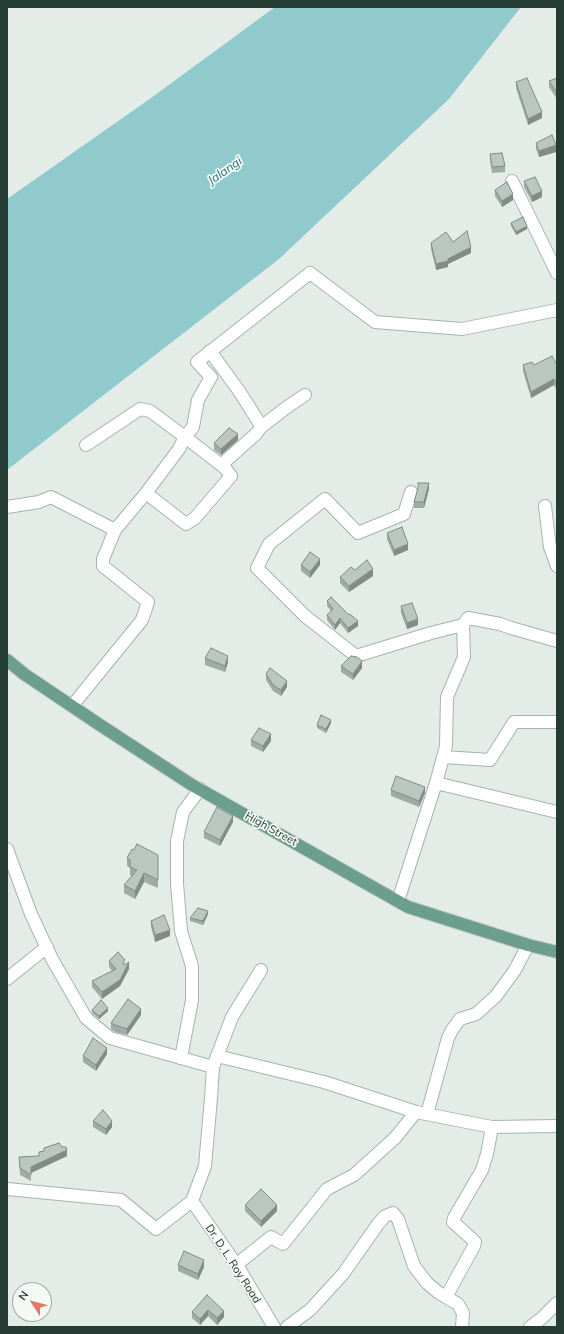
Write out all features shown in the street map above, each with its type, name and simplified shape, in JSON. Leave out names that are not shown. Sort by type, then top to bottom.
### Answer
[{"type":"main road","name":"High Street","points":[[7,660],[72,706],[200,789],[408,907],[528,945],[557,952]]},
{"type":"street","points":[[512,181],[557,273]]},
{"type":"street","points":[[72,706],[142,620],[148,602],[103,566],[103,559],[115,530],[146,494],[180,449],[185,437],[193,427],[198,400],[212,377],[197,362],[210,351],[310,273],[376,322],[462,329],[557,310]]},
{"type":"street","points":[[210,351],[259,421],[260,428]]},
{"type":"street","points":[[222,466],[257,433],[260,428],[305,395]]},
{"type":"street","points":[[86,445],[140,409],[150,411],[222,466],[231,476],[195,518],[186,524],[146,494]]},
{"type":"street","points":[[411,492],[404,514],[358,533],[325,499],[269,544],[257,568],[305,616],[356,656],[431,633],[463,625]]},
{"type":"street","points":[[7,507],[39,502],[51,497],[115,530]]},
{"type":"street","points":[[545,506],[550,547],[557,566]]},
{"type":"street","points":[[398,901],[436,783],[446,746],[447,697],[464,657],[463,625],[468,618],[500,624],[557,641]]},
{"type":"street","points":[[443,757],[490,760],[514,722],[557,722]]},
{"type":"street","points":[[436,783],[557,812]]},
{"type":"street","points":[[181,1058],[192,1000],[192,966],[181,931],[177,884],[177,841],[183,812],[200,789]]},
{"type":"street","points":[[7,849],[31,914],[46,947],[86,1018],[110,1038],[181,1058],[215,1061],[324,1082],[422,1113],[492,1127],[557,1126]]},
{"type":"street","points":[[236,1265],[271,1237],[283,1244],[327,1189],[354,1175],[422,1113],[452,1030],[460,1019],[476,1014],[496,996],[515,970],[528,945]]},
{"type":"street","points":[[7,978],[46,947]]},
{"type":"street","points":[[7,1189],[121,1200],[156,1229],[192,1201],[205,1166],[215,1061],[232,1017],[261,970]]},
{"type":"street","points":[[446,1297],[474,1246],[475,1242],[453,1222],[482,1170],[487,1154],[492,1127]]},
{"type":"street","name":"Dr. D. L. Roy Road","points":[[192,1201],[236,1265],[269,1325]]},
{"type":"street","points":[[287,1327],[310,1310],[343,1274],[378,1224],[385,1216],[393,1213],[398,1219],[414,1266],[427,1283],[439,1293],[458,1304],[463,1313],[462,1327]]},
{"type":"street","points":[[530,1327],[542,1318],[557,1303]]},
{"type":"water","name":"Jalangi","points":[[275,7],[521,7],[449,99],[279,259],[7,470],[7,199],[151,98]]},
{"type":"building","points":[[527,78],[542,112],[528,119],[516,82]]},
{"type":"building","points":[[557,78],[557,93],[549,81]]},
{"type":"building","points":[[552,135],[556,145],[539,151],[536,143]]},
{"type":"building","points":[[502,153],[505,166],[492,167],[490,154]]},
{"type":"building","points":[[535,177],[542,191],[532,196],[524,181]]},
{"type":"building","points":[[507,182],[513,194],[502,201],[495,190]]},
{"type":"building","points":[[523,217],[527,226],[516,232],[511,223]]},
{"type":"building","points":[[467,231],[471,247],[448,259],[448,261],[436,264],[431,243],[446,232],[453,242]]},
{"type":"building","points":[[552,356],[557,365],[557,383],[554,379],[531,392],[523,365],[532,362],[534,365]]},
{"type":"building","points":[[229,428],[238,434],[221,449],[214,443]]},
{"type":"building","points":[[418,483],[429,483],[424,502],[414,502]]},
{"type":"building","points":[[402,527],[408,544],[394,550],[387,533]]},
{"type":"building","points":[[310,552],[320,559],[310,572],[301,565]]},
{"type":"building","points":[[367,560],[373,569],[349,586],[340,577],[351,567],[355,570]]},
{"type":"building","points":[[331,597],[349,615],[350,614],[358,621],[348,628],[340,618],[335,625],[327,615],[333,609],[327,601]]},
{"type":"building","points":[[412,603],[418,619],[407,623],[401,606]]},
{"type":"building","points":[[211,648],[228,656],[225,666],[205,658]]},
{"type":"building","points":[[351,656],[357,657],[362,661],[353,674],[341,666]]},
{"type":"building","points":[[270,668],[287,681],[281,690],[273,685],[266,674]]},
{"type":"building","points":[[321,715],[331,720],[326,729],[317,725]]},
{"type":"building","points":[[259,728],[271,734],[263,746],[251,740]]},
{"type":"building","points":[[396,776],[425,787],[419,801],[391,790]]},
{"type":"building","points":[[217,807],[233,816],[220,840],[204,832]]},
{"type":"building","points":[[137,844],[158,855],[158,880],[144,873],[135,891],[124,885],[137,870],[130,867],[130,860],[127,858]]},
{"type":"building","points":[[198,908],[208,911],[203,921],[190,918]]},
{"type":"building","points":[[164,915],[170,930],[155,935],[151,921]]},
{"type":"building","points":[[118,952],[125,960],[123,963],[124,965],[129,962],[120,980],[102,992],[92,981],[116,969],[109,961]]},
{"type":"building","points":[[128,999],[141,1009],[127,1029],[111,1023]]},
{"type":"building","points":[[101,1000],[108,1008],[99,1016],[92,1010]]},
{"type":"building","points":[[93,1038],[107,1048],[96,1065],[83,1056]]},
{"type":"building","points":[[103,1110],[112,1121],[106,1129],[93,1121]]},
{"type":"building","points":[[59,1143],[62,1147],[66,1147],[67,1150],[31,1167],[31,1175],[20,1168],[19,1157],[39,1156],[39,1152],[44,1151],[44,1148]]},
{"type":"building","points":[[261,1189],[277,1205],[261,1221],[245,1205]]},
{"type":"building","points":[[184,1251],[204,1260],[198,1274],[178,1265]]},
{"type":"building","points":[[207,1295],[224,1311],[217,1318],[208,1310],[200,1319],[192,1312]]}]
